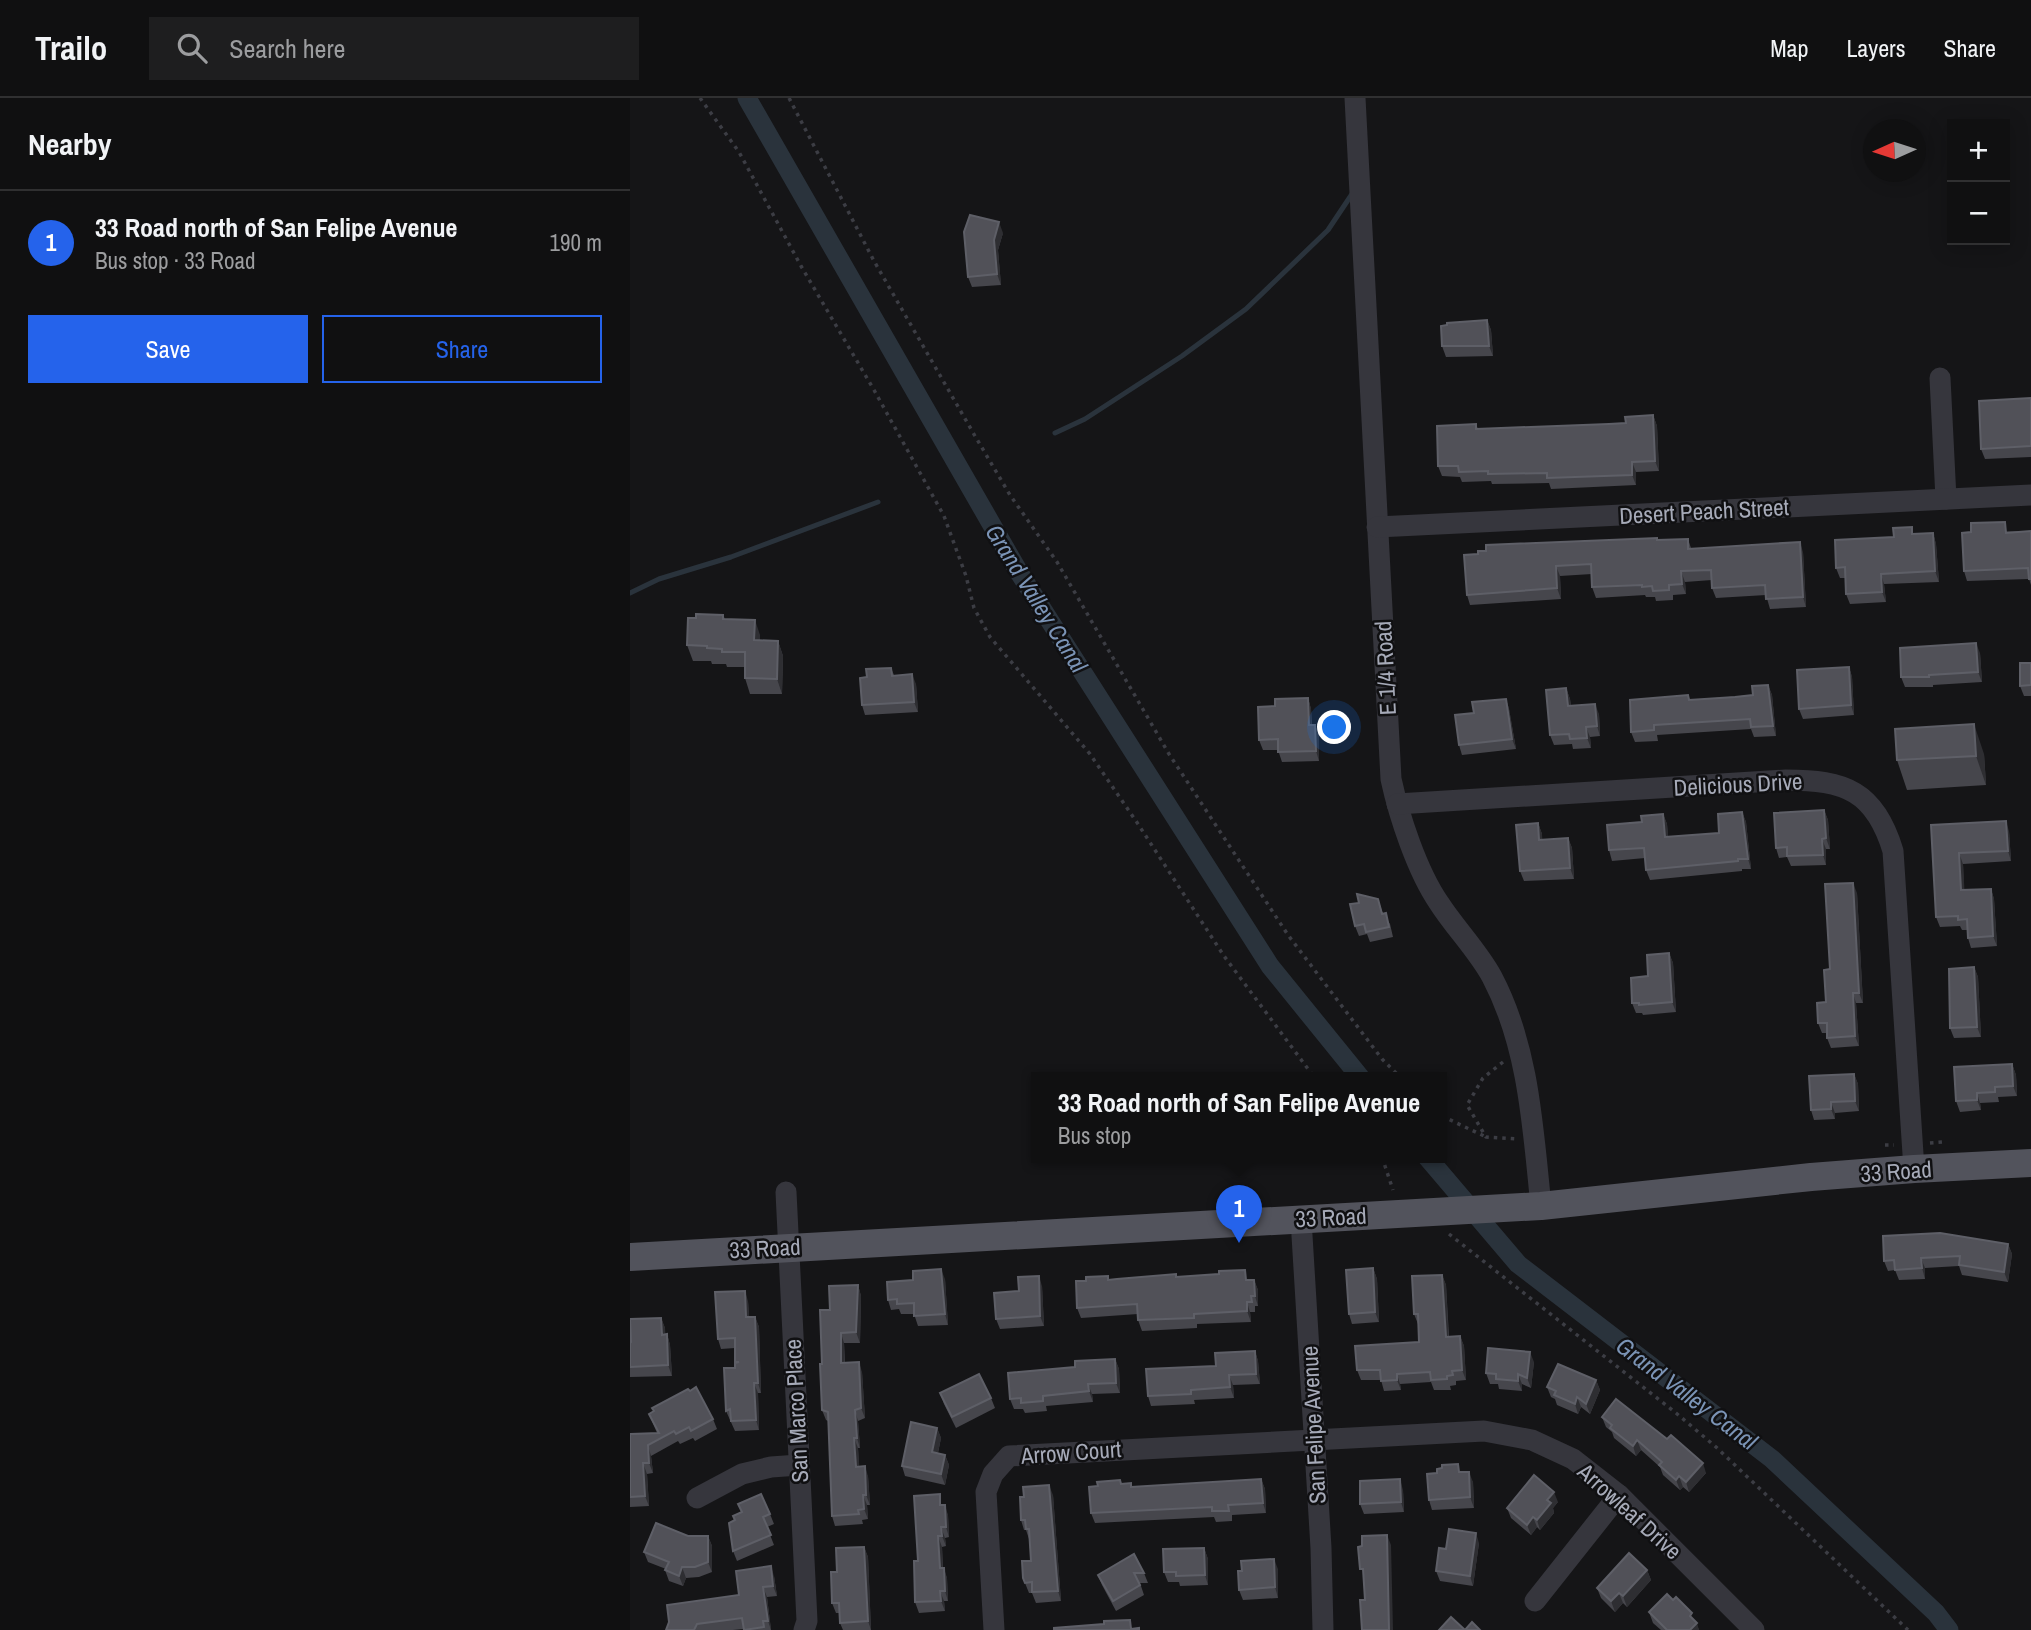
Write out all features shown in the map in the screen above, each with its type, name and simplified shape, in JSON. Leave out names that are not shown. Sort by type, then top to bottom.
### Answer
[{"type":"main road","name":"33 Road","points":[[630,1257],[1541,1206],[1763,1181],[2031,1163]]},
{"type":"street","name":"E 1/4 Road","points":[[1355,98],[1391,779],[1397,804],[1417,857],[1437,900],[1491,976],[1514,1027],[1530,1106],[1541,1206]]},
{"type":"street","points":[[1940,378],[1946,499]]},
{"type":"street","name":"Desert Peach Street","points":[[1377,527],[2031,495]]},
{"type":"street","name":"Delicious Drive","points":[[1397,804],[1786,780],[1831,783],[1854,792],[1870,804],[1881,818],[1893,851],[1914,1169]]},
{"type":"street","name":"San Marco Place","points":[[786,1192],[807,1621],[804,1630]]},
{"type":"street","name":"San Felipe Avenue","points":[[1301,1219],[1315,1440],[1323,1630]]},
{"type":"street","name":"Arrowleaf Drive","points":[[1315,1440],[1484,1432],[1532,1440],[1573,1459],[1619,1494],[1754,1630]]},
{"type":"street","name":"Arrow Court","points":[[994,1630],[986,1492],[993,1474],[1009,1456],[1315,1440]]},
{"type":"street","points":[[697,1498],[742,1474],[771,1467],[799,1465]]},
{"type":"street","points":[[1535,1601],[1619,1494]]},
{"type":"path","points":[[700,98],[739,152],[944,516],[966,576],[974,608],[990,637],[1090,754],[1224,956],[1310,1072]]},
{"type":"path","points":[[789,98],[874,261],[975,436],[1010,495],[1057,562],[1169,754],[1288,934],[1382,1059],[1395,1072]]},
{"type":"path","points":[[1486,1137],[1467,1105],[1483,1078],[1518,1050]]},
{"type":"path","points":[[1447,1118],[1486,1137],[1534,1142]]},
{"type":"path","points":[[1384,1163],[1392,1189],[1416,1212],[1459,1240],[1676,1413],[1716,1447],[1908,1630]]},
{"type":"building","points":[[970,215],[999,222],[994,240],[997,274],[968,277],[964,232]]},
{"type":"building","points":[[1487,320],[1489,346],[1442,346],[1441,326],[1447,323]]},
{"type":"building","points":[[2031,398],[2031,446],[1981,449],[1979,401]]},
{"type":"building","points":[[1653,415],[1655,461],[1632,462],[1632,475],[1547,478],[1547,473],[1488,474],[1488,471],[1459,472],[1458,466],[1438,466],[1437,426],[1476,424],[1476,429],[1609,424],[1626,423],[1625,417]]},
{"type":"building","points":[[2005,522],[2006,533],[2031,531],[2031,579],[2028,568],[1964,571],[1962,533],[1971,532],[1971,523]]},
{"type":"building","points":[[1912,527],[1912,534],[1933,533],[1935,571],[1881,574],[1882,592],[1846,594],[1845,567],[1836,568],[1835,540],[1894,537],[1893,528]]},
{"type":"building","points":[[1688,539],[1688,549],[1800,542],[1803,597],[1766,599],[1765,585],[1712,588],[1711,570],[1681,571],[1682,584],[1669,585],[1669,590],[1653,591],[1652,586],[1642,585],[1592,587],[1591,564],[1556,566],[1557,588],[1467,595],[1464,555],[1486,551],[1486,545]]},
{"type":"building","points":[[696,614],[723,615],[723,619],[755,620],[754,640],[778,641],[777,679],[745,678],[745,652],[722,652],[722,649],[707,646],[687,645],[688,618],[696,618]]},
{"type":"building","points":[[1976,643],[1978,672],[1901,677],[1900,648]]},
{"type":"building","points":[[2020,663],[2031,663],[2031,685],[2020,686]]},
{"type":"building","points":[[1849,667],[1851,705],[1799,709],[1797,670]]},
{"type":"building","points":[[891,668],[892,676],[912,674],[914,702],[862,705],[860,678],[867,677],[866,669]]},
{"type":"building","points":[[1768,685],[1773,726],[1751,727],[1750,719],[1654,725],[1654,730],[1631,732],[1630,700],[1688,695],[1689,700],[1735,697],[1753,695],[1752,686]]},
{"type":"building","points":[[1566,688],[1568,706],[1595,704],[1597,726],[1586,727],[1587,738],[1570,739],[1569,734],[1550,735],[1546,690]]},
{"type":"building","points":[[1308,698],[1309,725],[1315,725],[1316,751],[1278,752],[1278,739],[1259,740],[1258,707],[1275,706],[1275,699]]},
{"type":"building","points":[[1506,699],[1512,739],[1459,745],[1455,715],[1474,713],[1472,702]]},
{"type":"building","points":[[1974,724],[1976,756],[1897,760],[1895,729]]},
{"type":"building","points":[[1824,810],[1826,838],[1822,839],[1823,855],[1787,856],[1787,847],[1776,848],[1774,813]]},
{"type":"building","points":[[1742,812],[1748,859],[1646,870],[1644,848],[1609,850],[1607,825],[1642,822],[1641,816],[1663,814],[1665,837],[1719,833],[1718,814]]},
{"type":"building","points":[[2006,821],[2008,851],[1959,853],[1961,890],[1991,889],[1993,936],[1968,938],[1967,919],[1958,920],[1958,916],[1936,917],[1931,825]]},
{"type":"building","points":[[1538,823],[1539,840],[1568,838],[1570,868],[1520,871],[1516,825]]},
{"type":"building","points":[[1853,883],[1859,993],[1853,993],[1855,1036],[1827,1038],[1827,1023],[1818,1023],[1817,1003],[1826,1002],[1824,970],[1830,969],[1825,884]]},
{"type":"building","points":[[1357,894],[1378,899],[1382,914],[1386,913],[1389,927],[1366,932],[1364,924],[1355,926],[1350,904],[1359,903]]},
{"type":"building","points":[[1669,953],[1672,1002],[1639,1005],[1632,1003],[1631,978],[1648,976],[1647,955]]},
{"type":"building","points":[[1974,967],[1977,1027],[1950,1028],[1949,969]]},
{"type":"building","points":[[2012,1064],[2013,1086],[1995,1087],[1995,1092],[1977,1093],[1977,1100],[1956,1101],[1954,1067]]},
{"type":"building","points":[[1854,1074],[1855,1101],[1831,1102],[1831,1109],[1811,1110],[1809,1076]]},
{"type":"building","points":[[1940,1233],[2008,1244],[2004,1272],[1959,1265],[1960,1256],[1921,1258],[1922,1268],[1895,1270],[1894,1260],[1884,1261],[1883,1236]]},
{"type":"building","points":[[1373,1268],[1375,1312],[1349,1314],[1346,1270]]},
{"type":"building","points":[[941,1269],[945,1314],[914,1316],[914,1303],[897,1304],[897,1299],[888,1300],[887,1282],[913,1280],[913,1271]]},
{"type":"building","points":[[1245,1270],[1246,1280],[1254,1280],[1255,1296],[1251,1296],[1252,1302],[1247,1302],[1247,1311],[1194,1314],[1194,1318],[1138,1320],[1137,1304],[1077,1308],[1076,1281],[1086,1281],[1086,1277],[1108,1276],[1108,1280]]},
{"type":"building","points":[[1442,1275],[1446,1337],[1460,1336],[1462,1370],[1452,1371],[1453,1375],[1447,1376],[1447,1379],[1431,1380],[1430,1372],[1397,1374],[1397,1380],[1381,1381],[1380,1370],[1357,1370],[1355,1346],[1419,1342],[1412,1276]]},
{"type":"building","points":[[1039,1276],[1040,1316],[996,1319],[994,1293],[1019,1291],[1018,1277]]},
{"type":"building","points":[[858,1285],[856,1332],[841,1333],[841,1363],[859,1362],[861,1408],[855,1410],[857,1438],[854,1438],[856,1467],[865,1466],[866,1495],[863,1495],[864,1509],[858,1510],[859,1514],[832,1516],[828,1412],[822,1410],[820,1310],[830,1310],[829,1286]]},
{"type":"building","points":[[745,1291],[746,1317],[755,1317],[758,1383],[754,1383],[756,1420],[731,1421],[730,1409],[726,1411],[724,1368],[735,1368],[735,1363],[739,1362],[735,1362],[735,1338],[718,1339],[715,1292]]},
{"type":"building","points":[[661,1318],[662,1335],[667,1334],[668,1365],[630,1367],[630,1319]]},
{"type":"building","points":[[1488,1348],[1530,1352],[1527,1378],[1518,1374],[1518,1381],[1496,1379],[1496,1374],[1486,1373]]},
{"type":"building","points":[[1255,1351],[1256,1374],[1229,1375],[1230,1387],[1191,1390],[1191,1394],[1148,1396],[1146,1369],[1216,1366],[1215,1353]]},
{"type":"building","points":[[1115,1359],[1116,1383],[1088,1384],[1089,1391],[1043,1396],[1043,1401],[1021,1403],[1021,1398],[1010,1399],[1008,1373],[1075,1367],[1075,1361]]},
{"type":"building","points":[[1558,1364],[1596,1380],[1586,1404],[1577,1397],[1575,1404],[1554,1395],[1556,1391],[1547,1387]]},
{"type":"building","points":[[979,1374],[991,1398],[952,1417],[940,1393]]},
{"type":"building","points":[[696,1387],[713,1419],[691,1431],[689,1427],[676,1434],[674,1431],[648,1445],[649,1463],[643,1463],[645,1496],[630,1497],[630,1434],[659,1433],[649,1414],[654,1411],[652,1408]]},
{"type":"building","points":[[1616,1399],[1667,1439],[1671,1435],[1703,1463],[1686,1482],[1679,1476],[1676,1480],[1659,1465],[1662,1462],[1637,1440],[1633,1446],[1610,1428],[1612,1425],[1602,1417]]},
{"type":"building","points":[[911,1422],[937,1428],[932,1452],[945,1455],[941,1474],[902,1466]]},
{"type":"building","points":[[1458,1464],[1459,1472],[1469,1472],[1470,1497],[1429,1500],[1427,1474],[1437,1473],[1437,1469],[1442,1468],[1442,1465]]},
{"type":"building","points":[[1534,1475],[1554,1492],[1547,1500],[1551,1503],[1537,1520],[1533,1517],[1527,1525],[1507,1508]]},
{"type":"building","points":[[1261,1479],[1263,1503],[1228,1505],[1229,1511],[1212,1511],[1212,1507],[1091,1513],[1089,1487],[1098,1486],[1097,1482],[1120,1480],[1121,1484],[1131,1483],[1131,1487]]},
{"type":"building","points":[[1400,1479],[1401,1502],[1360,1504],[1360,1481]]},
{"type":"building","points":[[1049,1485],[1058,1591],[1032,1592],[1032,1582],[1025,1583],[1023,1578],[1022,1561],[1031,1561],[1029,1529],[1026,1529],[1025,1520],[1021,1520],[1020,1497],[1024,1497],[1023,1487]]},
{"type":"building","points":[[761,1494],[770,1514],[763,1517],[771,1535],[733,1551],[729,1523],[735,1520],[733,1516],[742,1512],[738,1504]]},
{"type":"building","points":[[940,1494],[940,1505],[945,1505],[946,1527],[941,1527],[942,1536],[938,1536],[945,1591],[940,1591],[941,1601],[915,1602],[914,1561],[918,1561],[914,1496]]},
{"type":"building","points":[[656,1523],[688,1536],[708,1536],[708,1562],[695,1567],[682,1567],[679,1576],[665,1570],[669,1562],[644,1552]]},
{"type":"building","points":[[1449,1529],[1476,1533],[1470,1576],[1436,1571],[1439,1548],[1446,1549]]},
{"type":"building","points":[[1387,1535],[1389,1630],[1362,1630],[1360,1600],[1365,1600],[1358,1547],[1362,1546],[1362,1536]]},
{"type":"building","points":[[864,1547],[868,1621],[840,1623],[839,1603],[832,1603],[831,1572],[837,1572],[836,1548]]},
{"type":"building","points":[[1204,1548],[1205,1575],[1176,1576],[1176,1572],[1164,1572],[1163,1549]]},
{"type":"building","points":[[1629,1553],[1647,1570],[1623,1596],[1619,1593],[1611,1601],[1597,1588]]},
{"type":"building","points":[[1134,1554],[1144,1573],[1134,1573],[1140,1585],[1113,1601],[1098,1575]]},
{"type":"building","points":[[1274,1559],[1275,1587],[1239,1590],[1238,1571],[1242,1571],[1241,1561]]},
{"type":"building","points":[[771,1566],[773,1586],[763,1587],[768,1621],[763,1621],[764,1627],[744,1630],[742,1618],[697,1624],[694,1630],[666,1630],[669,1622],[667,1605],[739,1595],[736,1571]]},
{"type":"building","points":[[1667,1594],[1673,1600],[1676,1597],[1692,1613],[1690,1616],[1697,1623],[1690,1630],[1667,1630],[1649,1612]]},
{"type":"building","points":[[1451,1617],[1465,1630],[1439,1630]]},
{"type":"building","points":[[1130,1620],[1131,1629],[1139,1630],[1054,1630],[1104,1624],[1104,1621]]},
{"type":"building","points":[[1472,1622],[1480,1630],[1465,1630]]},
{"type":"waterway","name":"Grand Valley Canal","points":[[747,98],[1020,574],[1270,966],[1356,1072]]},
{"type":"waterway","points":[[1055,433],[1085,419],[1182,356],[1246,309],[1328,230],[1352,194]]},
{"type":"waterway","points":[[630,593],[659,579],[731,557],[878,502]]},
{"type":"waterway","name":"Grand Valley Canal","points":[[1432,1163],[1518,1264],[1772,1459],[1936,1613],[1949,1630]]},
{"type":"place","name":"33 Road north of San Felipe Avenue","points":[[1239,1243]]}]
